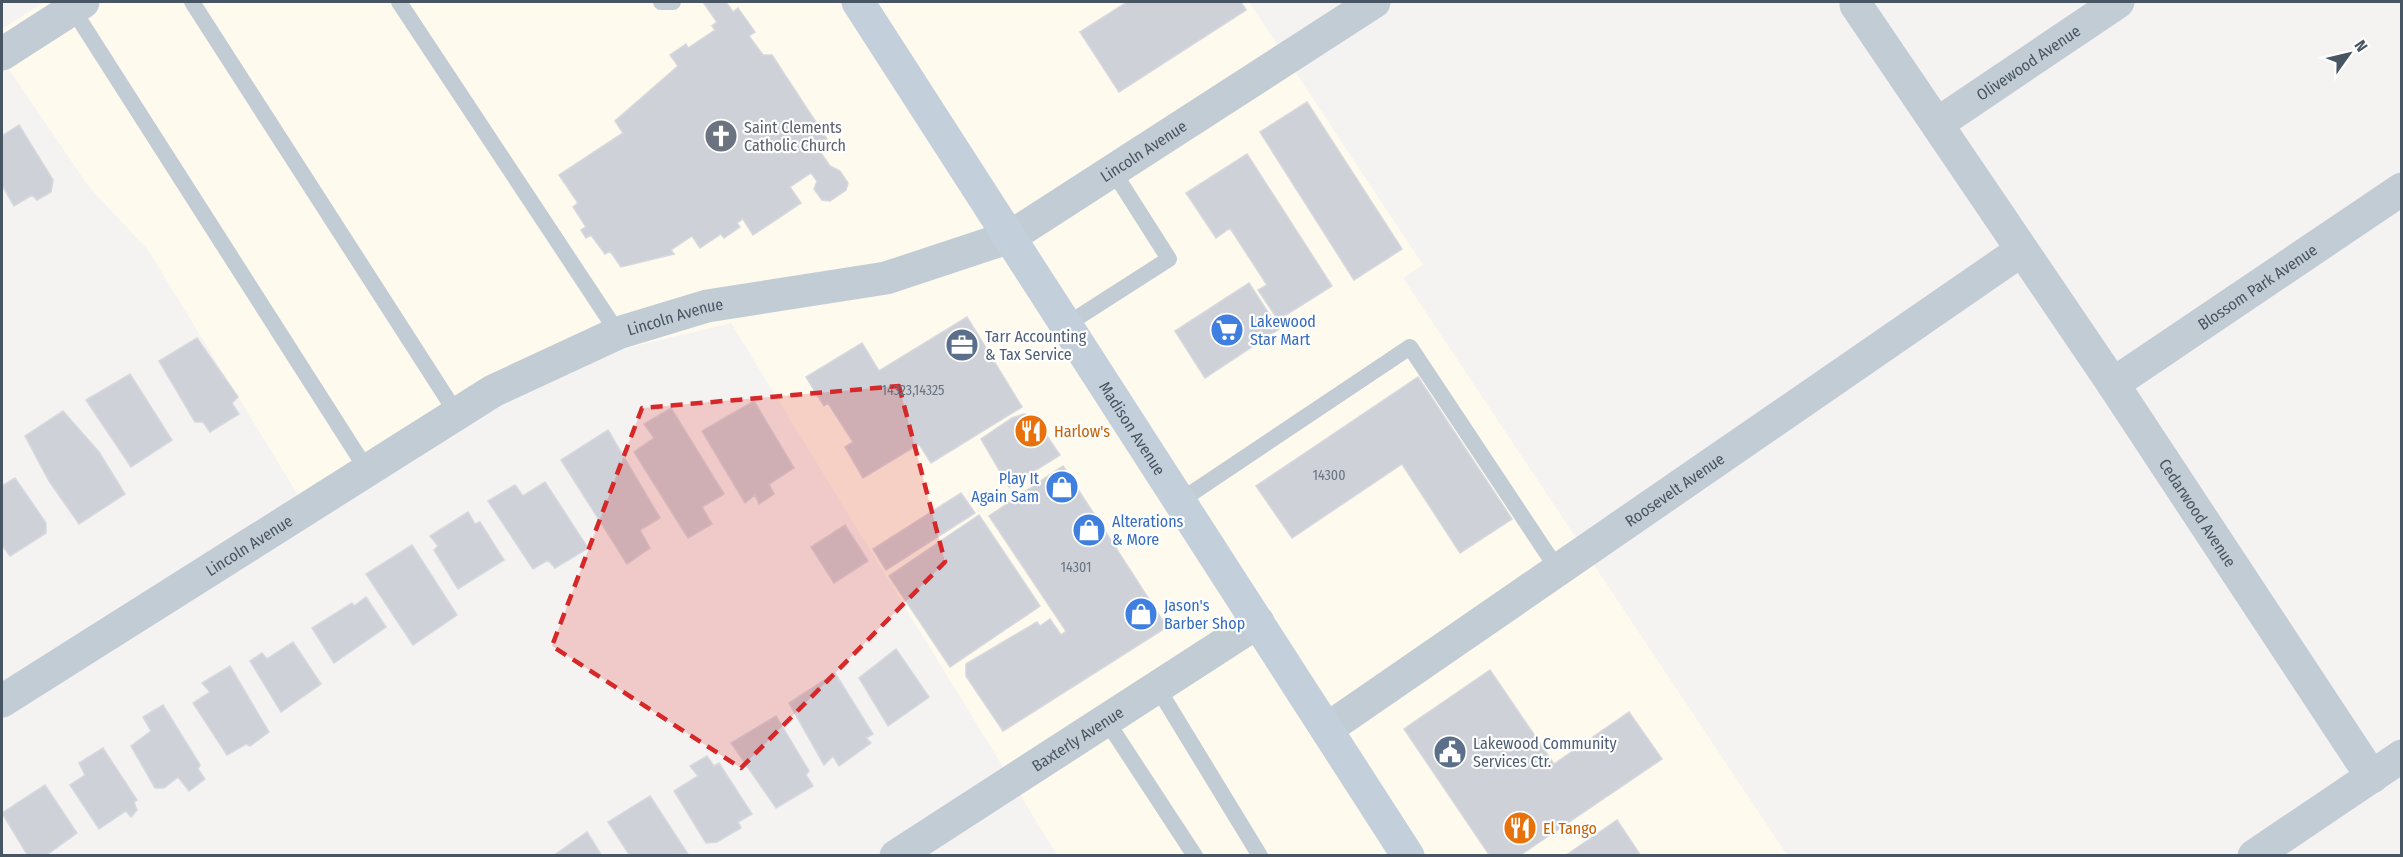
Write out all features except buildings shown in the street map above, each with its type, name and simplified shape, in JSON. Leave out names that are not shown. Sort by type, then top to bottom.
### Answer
[{"type":"main road","name":"Madison Avenue","points":[[858,2],[1408,855]]},
{"type":"street","name":"Lincoln Avenue","points":[[2,701],[494,391],[618,333],[707,306],[886,278],[1010,237],[1374,2]]},
{"type":"street","name":"Olivewood Avenue","points":[[1937,124],[2118,2]]},
{"type":"street","points":[[2,54],[78,5]]},
{"type":"street","points":[[1856,6],[2022,250]]},
{"type":"street","name":"Blossom Park Avenue","points":[[2113,384],[2402,189]]},
{"type":"street","name":"Cedarwood Avenue","points":[[2022,250],[2372,777]]},
{"type":"street","name":"Roosevelt Avenue","points":[[1327,729],[2022,250]]},
{"type":"street","name":"Baxterly Avenue","points":[[896,855],[1258,622]]},
{"type":"street","points":[[2254,855],[2402,756]]},
{"type":"lane","points":[[192,2],[457,414]]},
{"type":"lane","points":[[399,2],[618,333]]},
{"type":"lane","points":[[661,2],[673,2]]},
{"type":"lane","points":[[78,5],[367,470]]},
{"type":"lane","points":[[1066,325],[1170,259],[1113,171]]},
{"type":"lane","points":[[1180,501],[1410,347],[1558,570]]},
{"type":"lane","points":[[1157,687],[1260,855]]},
{"type":"lane","points":[[1106,720],[1195,855]]},
{"type":"highlighted area","points":[[899,386],[945,562],[741,768],[552,646],[642,408]]},
{"type":"shaded area","points":[[44,2],[1249,2],[1423,265],[1403,278],[1787,855],[1057,855],[731,323],[614,351],[457,414],[306,508],[148,250],[89,187],[2,59],[2,29]]},
{"type":"place","name":"Saint Clements Catholic Church","points":[[721,136]]},
{"type":"place","name":"Lakewood Star Mart","points":[[1227,330]]},
{"type":"place","name":"Tarr Accounting & Tax Service","points":[[962,345]]},
{"type":"place","name":"Harlow's","points":[[1031,431]]},
{"type":"place","name":"Play It Again Sam","points":[[1062,487]]},
{"type":"place","name":"Alterations & More","points":[[1089,530]]},
{"type":"place","name":"Jason's Barber Shop","points":[[1141,614]]},
{"type":"place","name":"Lakewood Community Services Ctr.","points":[[1450,752]]},
{"type":"place","name":"El Tango","points":[[1520,828]]}]
